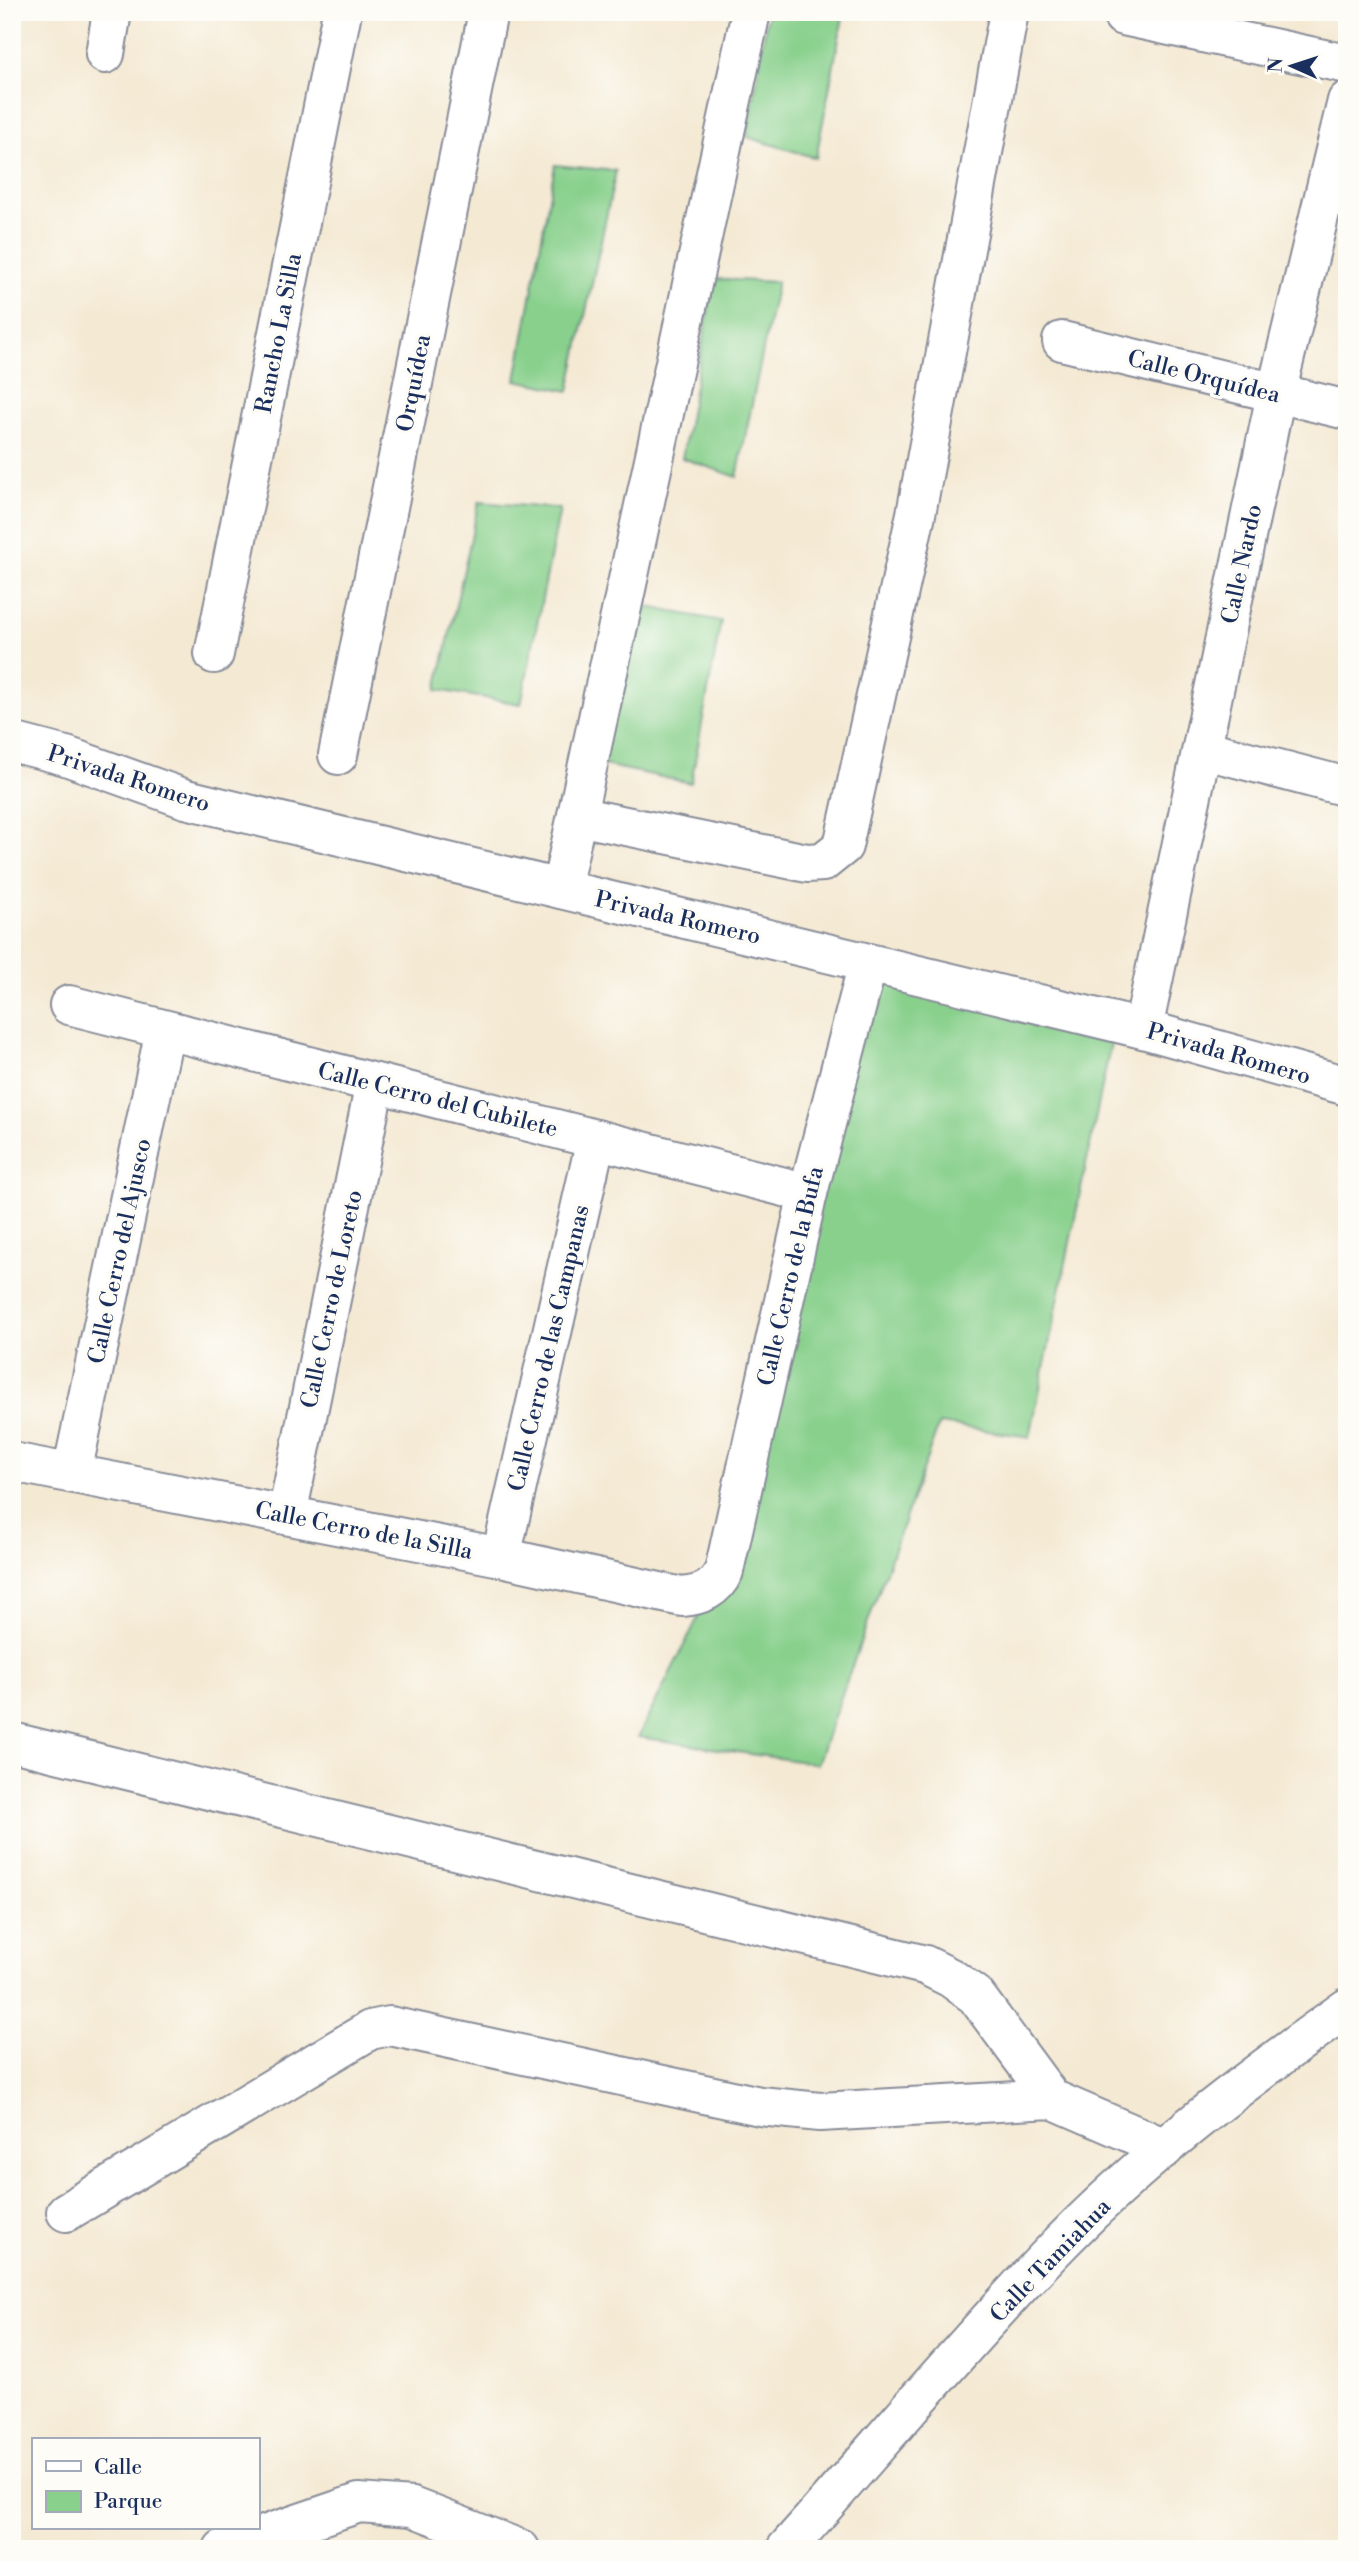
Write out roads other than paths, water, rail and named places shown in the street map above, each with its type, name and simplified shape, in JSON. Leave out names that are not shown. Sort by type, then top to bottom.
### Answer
[{"type":"street","points":[[105,54],[113,12]]},
{"type":"street","name":"Rancho La Silla","points":[[214,654],[342,12]]},
{"type":"street","name":"Orquídea","points":[[338,755],[488,12]]},
{"type":"street","points":[[561,889],[751,12]]},
{"type":"street","points":[[577,816],[807,863],[823,862],[843,846],[916,514],[1009,12]]},
{"type":"street","points":[[1124,16],[1347,64]]},
{"type":"street","name":"Calle Nardo","points":[[1143,1029],[1276,394],[1347,101]]},
{"type":"street","name":"Calle Orquídea","points":[[1062,341],[1347,410]]},
{"type":"street","name":"Privada Romero","points":[[12,742],[66,756],[186,799],[1143,1029],[1347,1086]]},
{"type":"street","points":[[1202,749],[1347,788]]},
{"type":"street","name":"Calle Cerro de la Bufa","points":[[713,1588],[724,1571],[808,1193],[868,963]]},
{"type":"street","name":"Calle Cerro del Cubilete","points":[[69,1005],[808,1193]]},
{"type":"street","name":"Calle Cerro del Ajusco","points":[[72,1473],[165,1030]]},
{"type":"street","name":"Calle Cerro de Loreto","points":[[287,1515],[376,1083]]},
{"type":"street","name":"Calle Cerro de las Campanas","points":[[501,1557],[596,1139]]},
{"type":"street","name":"Calle Cerro de la Silla","points":[[12,1462],[501,1557],[682,1597],[698,1595],[713,1588]]},
{"type":"street","points":[[12,1742],[925,1965],[951,1978],[976,1996],[1052,2099]]},
{"type":"street","name":"Calle Tamiahua","points":[[786,2549],[1049,2254],[1165,2148],[1277,2058],[1347,2008]]},
{"type":"street","points":[[66,2212],[380,2028],[402,2028],[760,2106],[820,2112],[1052,2099],[1165,2148]]},
{"type":"street","points":[[223,2549],[359,2503],[412,2507],[520,2549]]}]
